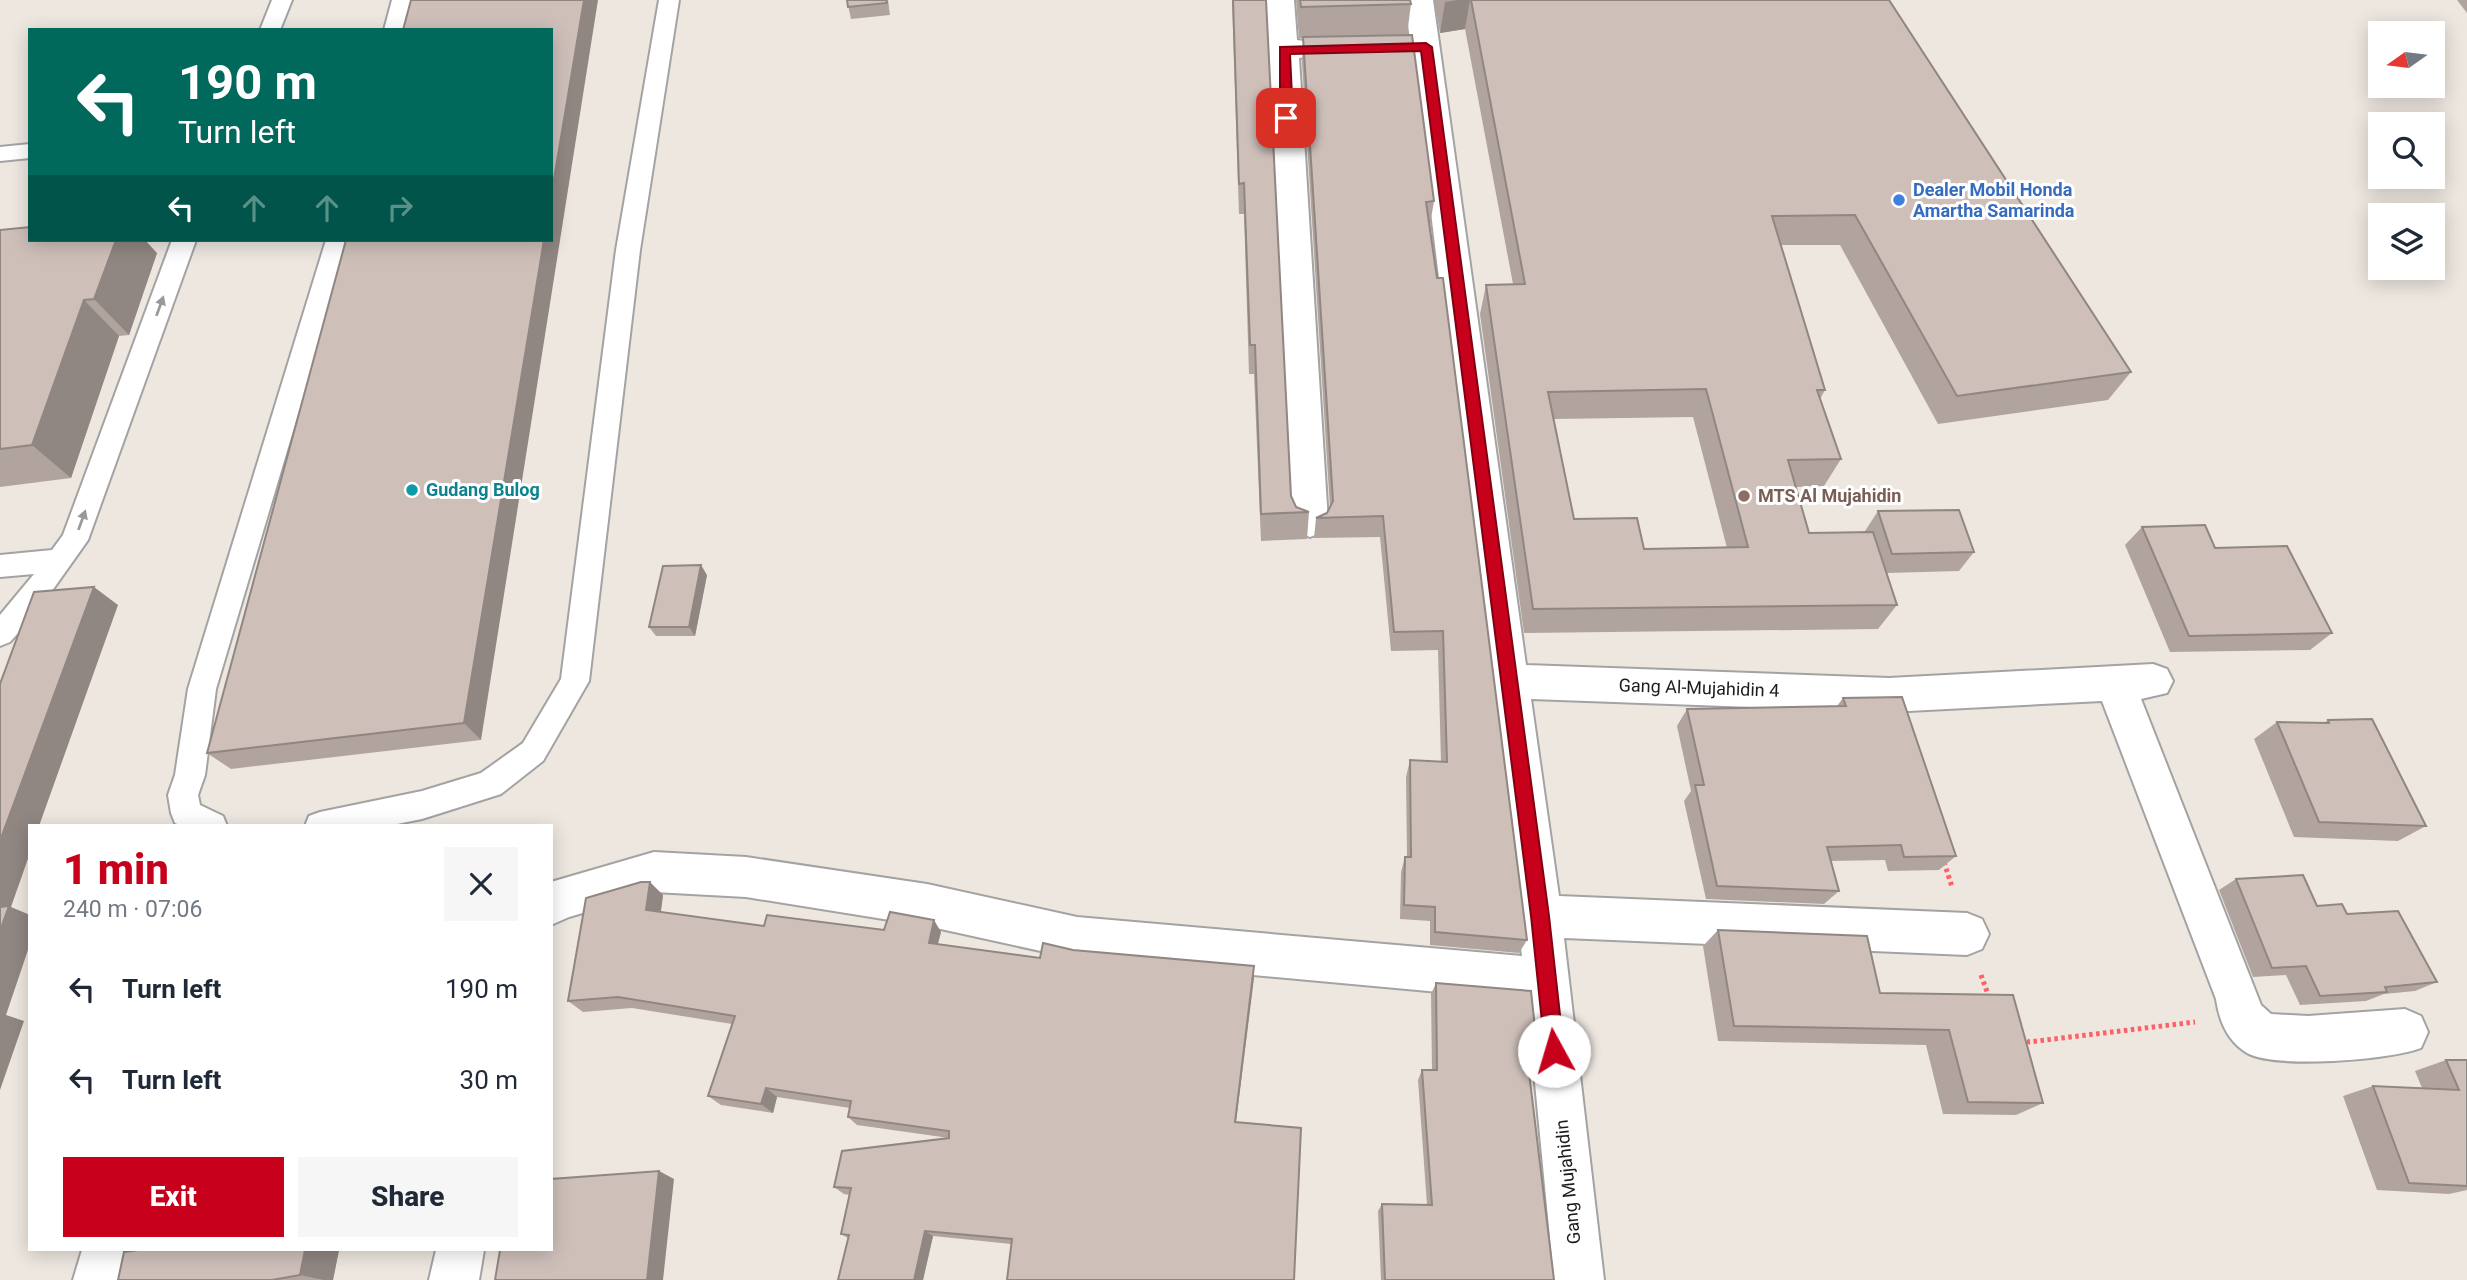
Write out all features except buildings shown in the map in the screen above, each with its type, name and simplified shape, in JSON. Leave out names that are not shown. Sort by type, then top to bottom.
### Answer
[{"type":"street","points":[[1280,0],[1310,522]]},
{"type":"street","name":"Gang Mujahidin","points":[[1419,0],[1413,47],[1508,681],[1540,916],[1578,1280]]},
{"type":"street","points":[[1284,50],[1335,49]]},
{"type":"street","name":"Gang Al-Mujahidin 4","points":[[1508,681],[1889,695],[2134,682],[2238,999],[2241,1016]]},
{"type":"street","points":[[553,902],[654,872],[746,877],[927,905],[1077,938],[1547,980]]},
{"type":"street","points":[[1540,916],[1967,934]]},
{"type":"street","points":[[2241,1016],[2261,1035],[2308,1039],[2405,1032]]},
{"type":"street","points":[[98,1280],[106,1251]]},
{"type":"street","points":[[454,1280],[460,1251]]},
{"type":"lane","points":[[271,28],[282,0]]},
{"type":"lane","points":[[395,28],[402,0]]},
{"type":"lane","points":[[330,824],[422,805],[490,784],[533,752],[575,681],[628,250],[669,0]]},
{"type":"lane","points":[[0,154],[28,151]]},
{"type":"lane","points":[[0,634],[75,540],[183,242]]},
{"type":"lane","points":[[208,824],[186,813],[183,795],[190,775],[202,689],[337,242]]},
{"type":"lane","points":[[0,566],[60,559]]},
{"type":"path","points":[[1941,854],[1991,1003]]},
{"type":"path","points":[[2011,1030],[2029,1042],[2241,1016]]},
{"type":"place","name":"Dealer Mobil Honda Amartha Samarinda","points":[[1899,200]]},
{"type":"place","name":"Gudang Bulog","points":[[412,490]]},
{"type":"place","name":"MTS Al Mujahidin","points":[[1744,496]]},
{"type":"route","points":[[1286,118],[1284,50],[1426,47],[1540,916],[1554,1051]]}]
